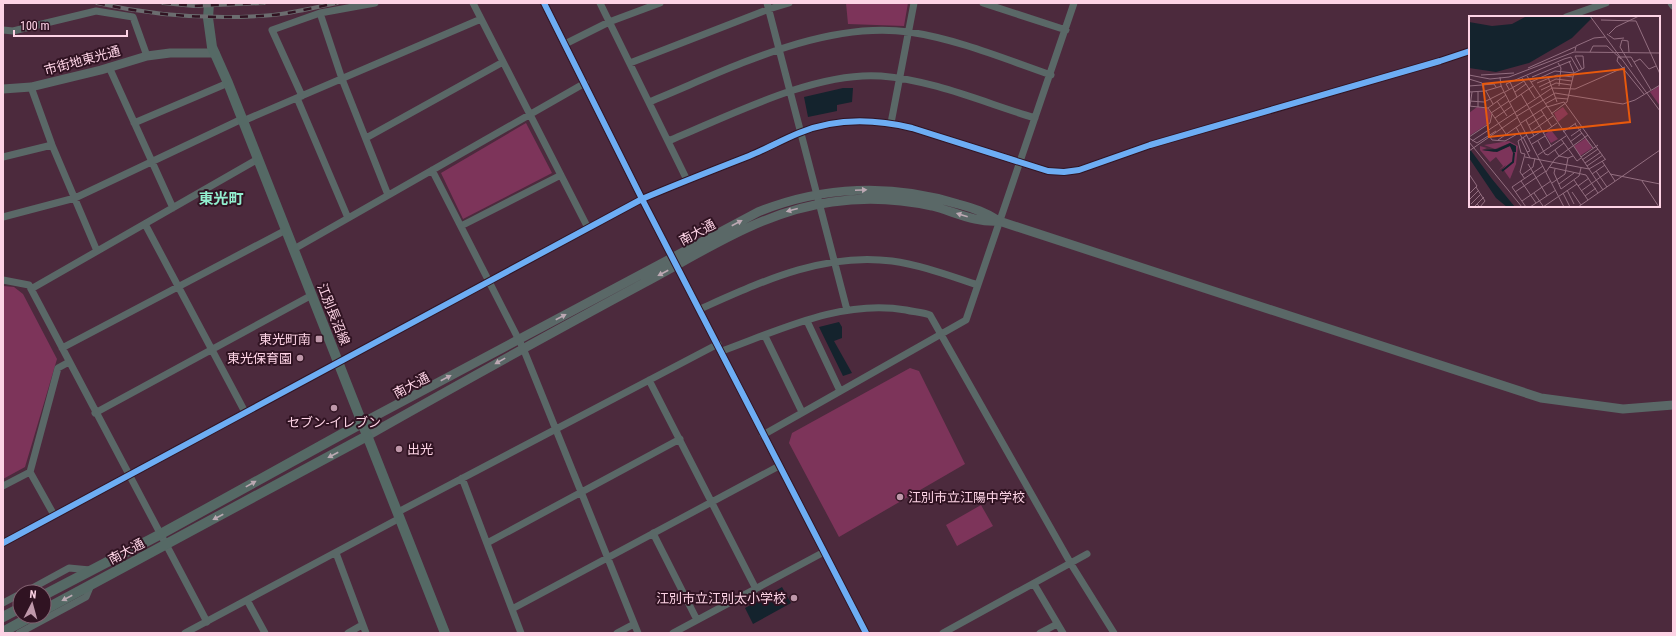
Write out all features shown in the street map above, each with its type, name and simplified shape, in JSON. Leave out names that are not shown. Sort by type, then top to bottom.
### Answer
[{"type":"main road","name":"江別長沼線","points":[[209,3],[208,18],[212,47],[243,120],[445,633]]},
{"type":"main road","name":"南大通","points":[[52,591],[159,535],[362,423]]},
{"type":"main road","name":"南大通","points":[[52,606],[367,436]]},
{"type":"main road","points":[[3,617],[12,612]]},
{"type":"main road","points":[[3,632],[18,624]]},
{"type":"street","points":[[348,218],[272,30],[320,13],[375,3]]},
{"type":"street","points":[[473,3],[588,228]]},
{"type":"street","points":[[544,3],[642,199],[722,351],[763,435],[866,633]]},
{"type":"street","points":[[600,3],[687,180]]},
{"type":"street","points":[[565,44],[609,22],[660,3]]},
{"type":"street","points":[[630,63],[768,6],[789,3]]},
{"type":"street","points":[[891,123],[914,3]]},
{"type":"street","points":[[983,3],[1066,30]]},
{"type":"street","points":[[763,435],[966,320],[999,221],[1051,75],[1074,3]]},
{"type":"street","points":[[1569,16],[1606,3]]},
{"type":"street","points":[[768,6],[818,204],[847,310]]},
{"type":"street","points":[[3,30],[13,31],[96,11],[133,17],[147,56]]},
{"type":"street","points":[[320,13],[342,79],[388,195]]},
{"type":"street","points":[[3,217],[75,198],[243,120],[481,19]]},
{"type":"street","points":[[649,102],[779,50],[855,31],[881,30],[909,32],[945,40],[1051,75]]},
{"type":"street","points":[[3,542],[642,199],[752,155],[800,132],[821,126],[848,122],[870,121],[891,123],[912,128],[1020,163],[1056,172],[1075,171],[1150,145],[1440,62],[1469,51]]},
{"type":"street","name":"市街地東光通","points":[[3,89],[31,87],[147,56],[170,53],[215,53]]},
{"type":"street","points":[[366,138],[503,62]]},
{"type":"street","points":[[109,67],[173,208]]},
{"type":"street","points":[[668,141],[790,91],[847,77],[870,75],[900,78],[932,86],[1035,118]]},
{"type":"street","points":[[134,123],[228,83]]},
{"type":"street","points":[[294,249],[585,83]]},
{"type":"street","points":[[31,87],[52,145],[97,251]]},
{"type":"street","points":[[3,157],[52,145]]},
{"type":"street","points":[[31,289],[258,159]]},
{"type":"street","points":[[432,170],[519,339],[557,428],[638,633]]},
{"type":"street","points":[[461,226],[561,175]]},
{"type":"street","name":"南大通","points":[[367,436],[675,261],[758,212],[787,202],[816,195],[862,190],[910,192],[936,197],[988,213],[999,221]]},
{"type":"street","name":"南大通","points":[[362,423],[519,339],[675,261],[764,220],[787,212],[818,204],[863,199],[900,201],[932,206],[984,222],[999,221]]},
{"type":"street","points":[[999,221],[1541,398],[1623,409],[1673,405]]},
{"type":"street","points":[[145,224],[245,412]]},
{"type":"street","points":[[62,348],[286,230]]},
{"type":"street","points":[[700,309],[779,275],[813,265],[834,261],[891,261],[920,267],[978,285]]},
{"type":"street","points":[[3,280],[29,285],[159,535],[207,622]]},
{"type":"street","points":[[95,412],[312,295]]},
{"type":"street","points":[[722,351],[807,321],[847,310],[891,308],[931,316],[1071,564],[1114,633]]},
{"type":"street","points":[[807,321],[840,391]]},
{"type":"street","points":[[765,336],[802,412]]},
{"type":"street","points":[[186,633],[336,553],[462,478],[718,344]]},
{"type":"street","points":[[54,515],[30,472],[58,368],[69,362]]},
{"type":"street","points":[[649,380],[756,589]]},
{"type":"street","points":[[487,543],[680,439]]},
{"type":"street","points":[[512,609],[779,466]]},
{"type":"street","points":[[3,486],[30,472]]},
{"type":"street","points":[[462,478],[521,633]]},
{"type":"street","points":[[653,533],[697,620]]},
{"type":"street","points":[[673,633],[824,552]]},
{"type":"street","points":[[336,553],[366,633]]},
{"type":"street","points":[[943,633],[1087,554]]},
{"type":"street","points":[[40,584],[69,568],[91,570]]},
{"type":"street","points":[[1034,584],[1063,633]]},
{"type":"street","points":[[21,632],[86,597],[91,585]]},
{"type":"street","points":[[3,603],[12,598]]},
{"type":"street","points":[[247,600],[265,633]]},
{"type":"street","points":[[617,633],[634,624]]},
{"type":"street","points":[[1040,633],[1057,624]]},
{"type":"street","points":[[348,633],[362,625]]},
{"type":"shaded area","points":[[846,3],[908,3],[904,26],[848,24]]},
{"type":"shaded area","points":[[526,123],[552,173],[463,219],[441,173]]},
{"type":"shaded area","points":[[3,286],[14,287],[23,294],[57,359],[25,467],[3,479]]},
{"type":"shaded area","points":[[910,368],[919,371],[965,464],[839,537],[789,443],[792,433]]},
{"type":"shaded area","points":[[981,505],[993,526],[957,546],[946,525]]},
{"type":"water","points":[[843,88],[853,88],[852,102],[837,105],[837,111],[808,117],[804,97]]},
{"type":"water","points":[[839,322],[842,327],[842,338],[834,341],[852,373],[843,376],[819,327]]},
{"type":"water","points":[[782,587],[791,603],[753,624],[745,608]]},
{"type":"railway","points":[[97,3],[163,14],[207,17],[281,14],[337,3]]},
{"type":"railway","points":[[163,3],[194,6],[264,3]]},
{"type":"cycle path","points":[[544,3],[642,199],[866,633]]},
{"type":"cycle path","points":[[3,543],[642,199],[749,156],[813,128],[841,122],[869,122],[898,125],[912,128],[1048,171],[1064,172],[1079,170],[1150,145],[1469,51]]},
{"type":"place","name":"東光町南","points":[[319,339]]},
{"type":"place","name":"東光保育園","points":[[300,358]]},
{"type":"place","name":"セブン-イレブン","points":[[334,408]]},
{"type":"place","name":"出光","points":[[399,449]]},
{"type":"place","name":"江別市立江陽中学校","points":[[900,497]]},
{"type":"place","name":"江別市立江別太小学校","points":[[794,598]]},
{"type":"district","name":"東光町","points":[[221,199]]}]
